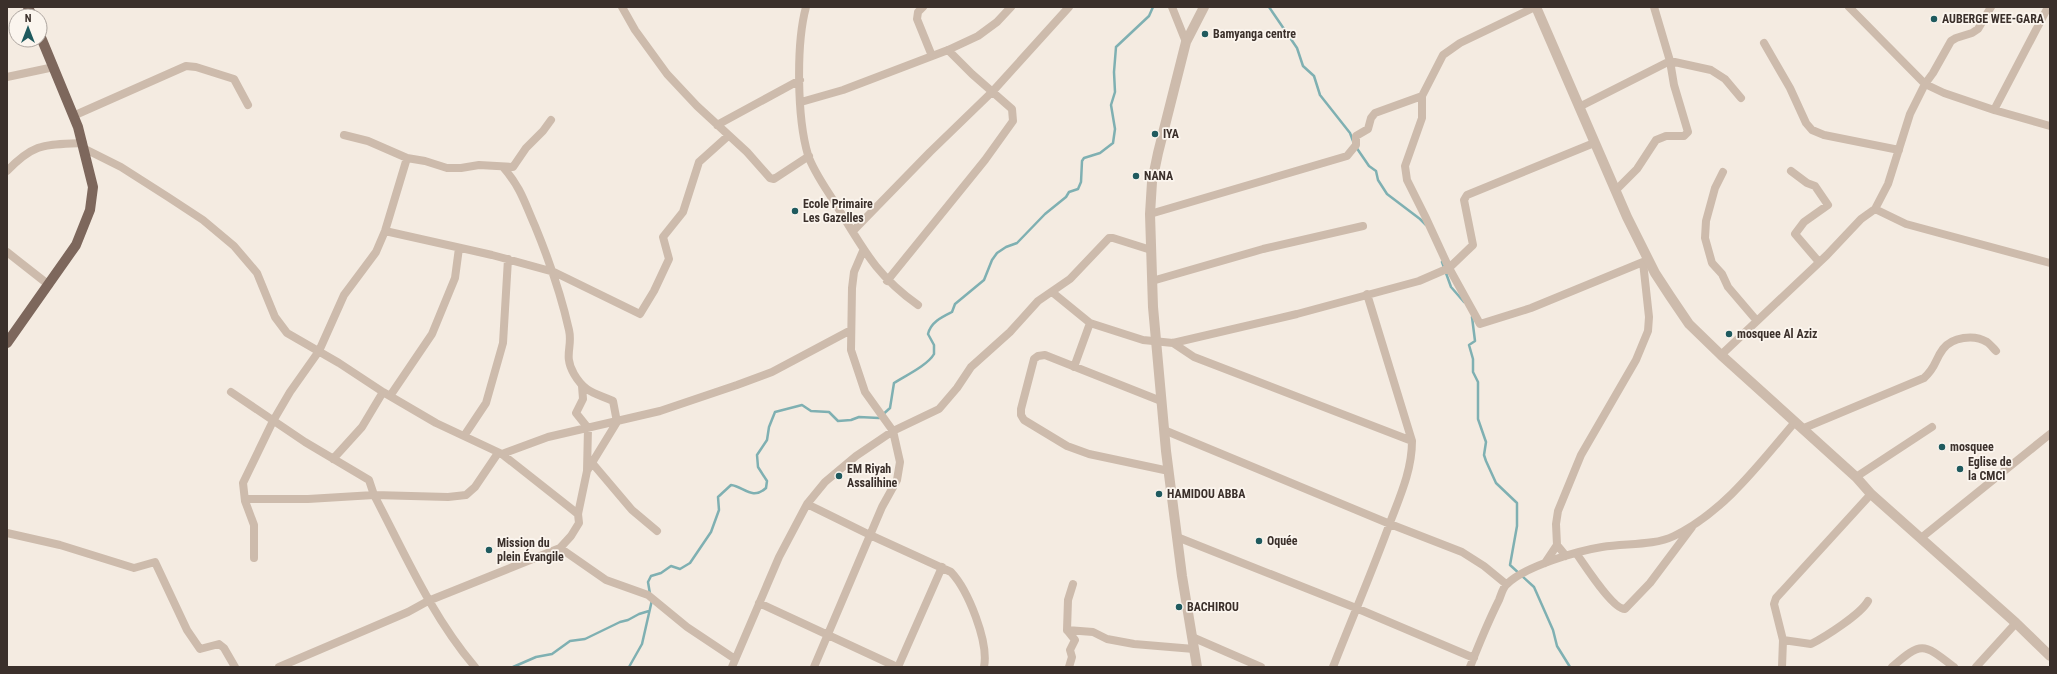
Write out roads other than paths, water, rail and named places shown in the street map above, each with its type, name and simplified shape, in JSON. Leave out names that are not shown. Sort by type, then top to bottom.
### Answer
[{"type":"main road","points":[[7,344],[76,245],[90,210],[93,187],[84,146],[46,48]]},
{"type":"street","points":[[622,7],[635,30],[668,74],[728,136],[747,152],[770,178],[774,179],[809,156]]},
{"type":"street","points":[[806,7],[802,24],[800,80],[803,133],[809,156],[826,189],[863,251],[887,281],[918,305]]},
{"type":"street","points":[[922,7],[918,12],[917,19],[932,56]]},
{"type":"street","points":[[801,102],[843,90],[948,50],[978,36],[997,22],[1011,7]]},
{"type":"street","points":[[852,231],[993,91],[1069,7]]},
{"type":"street","points":[[1172,7],[1186,42]]},
{"type":"street","points":[[1197,667],[1177,537],[1164,430],[1152,282],[1150,214],[1152,182],[1158,153],[1186,42],[1204,7]]},
{"type":"street","points":[[1645,261],[1531,308],[1480,324],[1445,270],[1439,243],[1407,180],[1405,166],[1422,118],[1422,96],[1443,55],[1460,43],[1536,7],[1594,143],[1616,190],[1645,261],[1655,273],[1689,324],[1795,422],[1804,428],[1856,477],[1871,494],[2016,623],[2050,656]]},
{"type":"street","points":[[1616,190],[1637,169],[1656,140],[1666,136],[1684,136],[1688,132],[1674,85],[1670,61],[1654,7]]},
{"type":"street","points":[[1848,7],[1925,84],[1944,93],[1994,110],[2050,126]]},
{"type":"street","points":[[1721,355],[1819,262],[1861,219],[1875,209],[1888,184],[1910,114],[1925,84],[1951,41],[1956,38],[1972,34],[1978,29],[1991,7]]},
{"type":"street","points":[[1994,110],[2048,7]]},
{"type":"street","points":[[1764,43],[1790,88],[1806,123],[1812,130],[1824,135],[1899,150]]},
{"type":"street","points":[[887,281],[984,160],[1013,121],[1012,109],[948,50]]},
{"type":"street","points":[[1579,106],[1670,61],[1711,70],[1725,80],[1741,98]]},
{"type":"street","points":[[73,116],[186,66],[196,67],[234,79],[248,104]]},
{"type":"street","points":[[7,77],[54,67]]},
{"type":"street","points":[[717,125],[800,80]]},
{"type":"street","points":[[1150,214],[1347,156],[1356,145],[1356,136],[1368,130],[1371,118],[1375,113],[1422,96]]},
{"type":"street","points":[[344,136],[368,141],[407,158],[425,161],[447,168],[461,168],[479,165],[513,167],[526,148],[543,131],[550,120]]},
{"type":"street","points":[[385,231],[508,259],[554,272],[640,314],[654,291],[669,258],[663,237],[682,212],[699,162],[728,136]]},
{"type":"street","points":[[1052,292],[1090,323],[1143,340],[1173,343],[1297,314],[1419,281],[1445,270],[1473,245],[1464,200],[1467,195],[1594,143]]},
{"type":"street","points":[[7,171],[25,153],[42,146],[84,146],[121,167],[203,220],[234,246],[256,273],[275,317],[287,333],[319,351],[386,394],[464,436],[500,453],[578,514]]},
{"type":"street","points":[[254,558],[254,525],[245,499],[243,483],[273,421],[290,392],[319,351],[344,295],[376,252],[385,231],[407,158]]},
{"type":"street","points":[[503,167],[517,184],[523,196],[554,272],[570,332],[568,362],[582,386],[596,396],[604,397],[612,401],[617,422],[593,464],[587,471]]},
{"type":"street","points":[[1791,171],[1807,183],[1815,186],[1828,205],[1804,222],[1795,234],[1819,262]]},
{"type":"street","points":[[1723,172],[1715,188],[1706,221],[1705,238],[1712,263],[1722,274],[1728,287],[1757,321]]},
{"type":"street","points":[[1875,209],[1906,224],[2050,263]]},
{"type":"street","points":[[1152,282],[1264,249],[1363,226]]},
{"type":"street","points":[[732,667],[779,557],[807,504],[825,482],[856,456],[893,431],[939,409],[957,388],[971,367],[1010,332],[1038,301],[1070,279],[1109,238],[1151,250]]},
{"type":"street","points":[[333,459],[362,427],[432,334],[455,278],[460,248]]},
{"type":"street","points":[[814,667],[870,536],[897,480],[900,462],[893,431],[878,412],[866,392],[851,350],[850,330],[854,272],[863,251]]},
{"type":"street","points":[[7,252],[49,285]]},
{"type":"street","points":[[464,436],[486,403],[503,343],[508,259]]},
{"type":"street","points":[[1545,563],[1557,545],[1556,524],[1558,511],[1578,462],[1636,360],[1648,331],[1649,317],[1645,261]]},
{"type":"street","points":[[1333,667],[1390,524],[1408,474],[1412,453],[1412,441],[1367,294]]},
{"type":"street","points":[[1074,367],[1090,323]]},
{"type":"street","points":[[245,499],[308,499],[374,495],[448,497],[466,495],[475,487],[500,453],[548,437],[660,411],[772,372],[850,330]]},
{"type":"street","points":[[1804,428],[1924,378],[1933,370],[1943,349],[1954,341],[1972,338],[1986,342],[1996,351]]},
{"type":"street","points":[[1173,343],[1201,360],[1412,441]]},
{"type":"street","points":[[1161,401],[1045,355],[1038,356],[1034,359],[1020,409],[1024,420],[1067,446],[1089,454],[1169,470]]},
{"type":"street","points":[[279,667],[408,612],[428,601],[560,548],[571,536],[579,522],[578,514],[587,471],[588,428],[576,413],[583,399],[581,390],[582,386]]},
{"type":"street","points":[[231,392],[273,421],[369,480],[374,495],[428,601],[451,636],[475,667]]},
{"type":"street","points":[[1470,667],[1508,583],[1545,563],[1566,556],[1602,547],[1657,541],[1674,536],[1694,525],[1728,497],[1795,422]]},
{"type":"street","points":[[1856,477],[1932,427]]},
{"type":"street","points":[[1164,430],[1390,524],[1462,552],[1508,583]]},
{"type":"street","points":[[1921,538],[2050,434]]},
{"type":"street","points":[[593,464],[632,510],[657,530]]},
{"type":"street","points":[[1782,667],[1783,640],[1774,604],[1776,598],[1871,494]]},
{"type":"street","points":[[807,504],[870,536],[951,572],[961,582],[972,606],[982,639],[984,667]]},
{"type":"street","points":[[1576,553],[1608,597],[1617,607],[1625,609],[1650,584],[1694,525]]},
{"type":"street","points":[[7,533],[60,546],[134,568],[154,562],[186,630],[195,644],[200,649],[219,644],[224,648],[236,667]]},
{"type":"street","points":[[1177,537],[1356,608],[1474,658]]},
{"type":"street","points":[[1557,545],[1566,556]]},
{"type":"street","points":[[560,548],[606,580],[651,597],[687,627],[735,659]]},
{"type":"street","points":[[759,603],[898,667],[942,567]]},
{"type":"street","points":[[1069,667],[1072,657],[1070,650],[1075,640],[1067,630],[1068,600],[1073,584]]},
{"type":"street","points":[[1783,640],[1811,644],[1849,620],[1859,610],[1865,607],[1868,601]]},
{"type":"street","points":[[1976,667],[2016,623]]},
{"type":"street","points":[[1067,630],[1093,632],[1107,639],[1134,644],[1194,650]]},
{"type":"street","points":[[1192,637],[1261,667]]},
{"type":"street","points":[[1892,667],[1910,651],[1917,648],[1927,648],[1954,667]]},
{"type":"waterway","points":[[650,594],[648,582],[651,576],[661,573],[671,566],[680,569],[690,563],[711,532],[719,510],[718,497],[731,485],[752,493],[761,492],[766,488],[767,481],[758,467],[757,455],[767,440],[769,427],[775,412],[802,405],[811,411],[829,412],[838,421],[851,420],[859,417],[879,418],[890,408],[894,383],[922,366],[934,354],[934,345],[928,334],[934,323],[952,312],[955,304],[984,280],[992,260],[997,253],[1006,247],[1017,243],[1045,214],[1066,197],[1069,192],[1078,189],[1081,182],[1082,161],[1084,158],[1100,153],[1113,143],[1115,129],[1111,105],[1115,92],[1114,72],[1116,47],[1149,16],[1153,7]]},
{"type":"waterway","points":[[1269,7],[1297,48],[1303,66],[1314,76],[1320,95],[1350,133],[1353,141]]},
{"type":"waterway","points":[[1356,147],[1369,166],[1376,171],[1378,180],[1387,194],[1426,225]]},
{"type":"waterway","points":[[1442,262],[1451,287],[1464,302]]},
{"type":"waterway","points":[[1472,317],[1475,341],[1469,345],[1473,359],[1473,372],[1478,382],[1478,419],[1486,442],[1484,455],[1496,483],[1517,503],[1517,526],[1510,565],[1534,587],[1553,630],[1557,646],[1570,667]]},
{"type":"waterway","points":[[629,667],[642,644],[652,600]]},
{"type":"waterway","points":[[513,667],[536,657],[552,654],[570,641],[585,639],[620,622],[649,611]]},
{"type":"place","name":"AUBERGE WEE-GARA","points":[[1934,19]]},
{"type":"place","name":"Bamyanga centre","points":[[1205,34]]},
{"type":"place","name":"IYA","points":[[1155,134]]},
{"type":"place","name":"NANA","points":[[1136,176]]},
{"type":"place","name":"Ecole Primaire Les Gazelles","points":[[795,211]]},
{"type":"place","name":"mosquee Al Aziz","points":[[1729,334]]},
{"type":"place","name":"mosquee","points":[[1942,447]]},
{"type":"place","name":"Eglise de la CMCI","points":[[1960,469]]},
{"type":"place","name":"EM Riyah Assalihine","points":[[839,476]]},
{"type":"place","name":"HAMIDOU ABBA","points":[[1159,494]]},
{"type":"place","name":"Oquée","points":[[1259,541]]},
{"type":"place","name":"Mission du plein Évangile","points":[[489,550]]},
{"type":"place","name":"BACHIROU","points":[[1179,607]]}]
